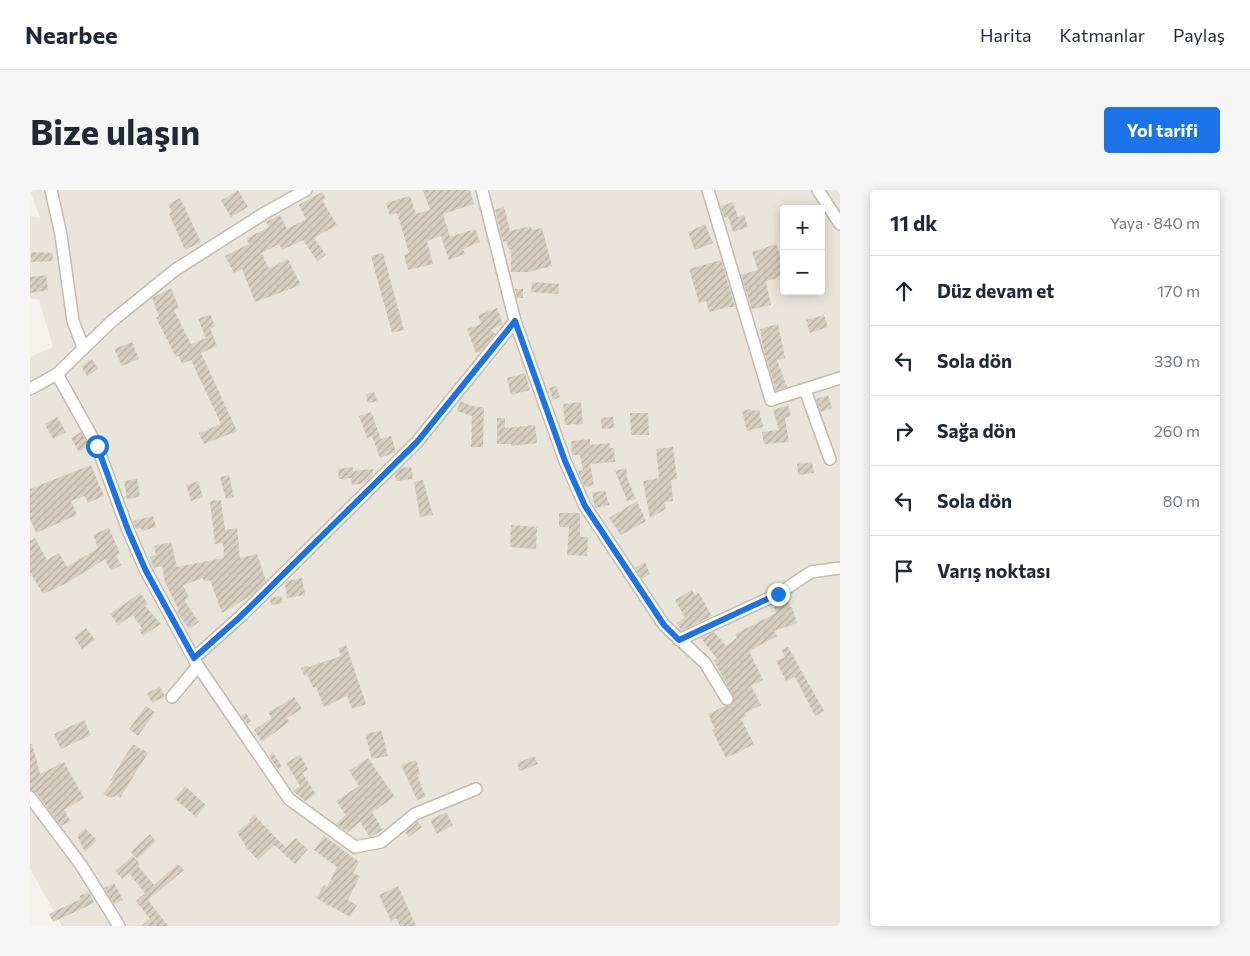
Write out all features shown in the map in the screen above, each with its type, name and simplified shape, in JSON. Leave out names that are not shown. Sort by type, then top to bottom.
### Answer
[{"type":"street","points":[[51,190],[61,235],[73,321],[83,346]]},
{"type":"street","points":[[30,389],[57,374],[83,346],[175,270],[263,214],[306,190]]},
{"type":"street","points":[[482,190],[515,321],[565,461],[585,506],[664,625],[679,640],[694,650],[705,663],[727,699]]},
{"type":"street","points":[[708,190],[771,400],[840,378]]},
{"type":"street","points":[[818,190],[840,224]]},
{"type":"street","points":[[172,697],[196,662],[417,442],[515,321]]},
{"type":"street","points":[[57,374],[97,446],[128,530],[146,571],[196,662],[289,799],[355,847],[381,842],[415,814],[476,789]]},
{"type":"street","points":[[805,390],[830,459]]},
{"type":"street","points":[[679,640],[778,594],[811,572],[840,568]]},
{"type":"street","points":[[30,797],[81,866],[119,926]]},
{"type":"shaded area","points":[[30,190],[840,190],[840,926],[62,926],[30,869],[30,357],[53,347],[39,300],[30,299],[30,216],[40,218]]},
{"type":"building","points":[[238,190],[248,207],[231,217],[221,201]]},
{"type":"building","points":[[423,190],[470,190],[474,204],[443,214],[450,237],[475,229],[480,242],[463,249],[465,254],[449,260],[441,236],[427,241],[433,264],[408,270],[404,255],[409,253],[397,213],[390,215],[386,203],[410,196],[416,214],[430,210]]},
{"type":"building","points":[[322,192],[326,198],[322,200],[337,225],[314,238],[326,255],[317,261],[303,240],[282,250],[279,244],[262,253],[269,269],[288,259],[301,285],[255,302],[242,269],[234,273],[225,256],[249,244],[246,239],[269,227],[266,222],[280,215],[287,229],[306,219],[299,205]]},
{"type":"building","points":[[180,198],[201,242],[185,250],[169,214],[172,212],[168,204]]},
{"type":"building","points":[[733,202],[738,217],[744,215],[748,227],[733,232],[728,216],[724,218],[721,206]]},
{"type":"building","points":[[504,207],[510,231],[531,226],[532,230],[542,228],[552,266],[528,272],[511,272],[511,249],[509,250],[506,241],[503,242],[495,210]]},
{"type":"building","points":[[705,224],[713,243],[695,250],[688,232]]},
{"type":"building","points":[[776,244],[780,255],[780,277],[766,281],[771,305],[752,309],[741,275],[758,270],[752,252]]},
{"type":"building","points":[[31,252],[53,253],[52,261],[31,262]]},
{"type":"building","points":[[383,253],[404,330],[392,333],[371,256]]},
{"type":"building","points":[[721,260],[735,307],[709,312],[706,301],[699,303],[689,269]]},
{"type":"building","points":[[46,275],[48,290],[30,293],[30,277]]},
{"type":"building","points":[[532,282],[559,284],[558,294],[531,292]]},
{"type":"building","points":[[171,288],[179,308],[174,310],[191,344],[206,338],[198,319],[210,314],[215,326],[210,328],[217,346],[201,353],[237,431],[204,444],[199,433],[221,424],[191,360],[182,364],[179,356],[176,357],[156,318],[159,316],[152,298]]},
{"type":"building","points":[[515,289],[523,289],[523,298],[517,298]]},
{"type":"building","points":[[497,308],[503,324],[491,330],[495,334],[481,351],[476,353],[467,329],[481,324],[478,315]]},
{"type":"building","points":[[824,315],[828,327],[810,333],[806,320]]},
{"type":"building","points":[[778,324],[785,358],[777,360],[787,387],[776,391],[763,347],[760,329]]},
{"type":"building","points":[[132,342],[139,359],[122,366],[114,349]]},
{"type":"building","points":[[92,359],[98,369],[87,376],[81,366]]},
{"type":"building","points":[[525,373],[530,390],[511,395],[507,378]]},
{"type":"building","points":[[556,386],[560,397],[553,400],[549,388]]},
{"type":"building","points":[[374,392],[377,401],[368,403],[366,394]]},
{"type":"building","points":[[828,395],[832,408],[821,412],[816,399]]},
{"type":"building","points":[[460,401],[472,406],[484,407],[483,447],[471,447],[472,416],[457,411]]},
{"type":"building","points":[[581,402],[583,424],[565,425],[563,404]]},
{"type":"building","points":[[788,405],[791,416],[785,418],[789,442],[764,444],[762,432],[779,430],[773,410]]},
{"type":"building","points":[[750,409],[750,411],[759,410],[763,427],[747,431],[742,411]]},
{"type":"building","points":[[371,412],[381,439],[391,436],[396,452],[380,458],[372,436],[367,438],[359,416]]},
{"type":"building","points":[[630,413],[648,413],[649,435],[631,435]]},
{"type":"building","points":[[57,417],[66,432],[53,439],[45,424]]},
{"type":"building","points":[[613,417],[614,428],[602,429],[601,418]]},
{"type":"building","points":[[497,418],[505,418],[505,428],[535,425],[537,443],[511,446],[511,444],[497,444]]},
{"type":"building","points":[[81,432],[89,446],[79,452],[71,438]]},
{"type":"building","points":[[590,439],[590,445],[610,443],[610,448],[614,448],[615,462],[590,464],[594,485],[585,487],[578,471],[583,470],[580,455],[572,455],[571,441]]},
{"type":"building","points":[[673,447],[677,479],[671,480],[673,501],[664,502],[666,509],[650,518],[643,481],[659,478],[656,449]]},
{"type":"building","points":[[812,462],[814,473],[798,475],[797,464]]},
{"type":"building","points":[[91,465],[104,496],[88,503],[84,496],[71,501],[77,515],[36,533],[30,518],[30,489]]},
{"type":"building","points":[[353,467],[353,471],[373,469],[373,475],[365,483],[352,485],[351,478],[339,479],[338,469]]},
{"type":"building","points":[[411,467],[413,479],[396,481],[395,474],[401,468]]},
{"type":"building","points":[[626,468],[626,475],[636,499],[627,501],[615,471]]},
{"type":"building","points":[[229,475],[234,497],[226,499],[220,477]]},
{"type":"building","points":[[137,479],[140,497],[127,499],[124,481]]},
{"type":"building","points":[[423,480],[433,515],[420,517],[414,482]]},
{"type":"building","points":[[198,481],[203,497],[191,501],[186,485]]},
{"type":"building","points":[[605,490],[609,505],[595,508],[592,493]]},
{"type":"building","points":[[221,500],[225,530],[237,528],[240,558],[257,554],[266,581],[253,594],[222,613],[210,580],[204,582],[203,578],[183,585],[189,598],[184,600],[199,622],[189,629],[177,612],[179,610],[165,582],[162,566],[153,568],[150,557],[156,555],[154,546],[171,542],[177,567],[224,558],[223,543],[215,544],[210,501]]},
{"type":"building","points":[[637,501],[646,521],[621,535],[609,518]]},
{"type":"building","points":[[559,513],[580,513],[580,537],[588,537],[587,556],[567,555],[569,527],[559,527]]},
{"type":"building","points":[[153,516],[156,527],[142,531],[141,528],[136,529],[133,521]]},
{"type":"building","points":[[511,525],[537,527],[536,549],[510,547]]},
{"type":"building","points":[[109,528],[120,553],[116,556],[121,565],[111,571],[105,559],[67,583],[43,594],[30,572],[30,541],[35,538],[47,560],[59,553],[67,567],[98,548],[93,535]]},
{"type":"building","points":[[645,562],[650,574],[642,579],[635,568]]},
{"type":"building","points":[[302,578],[305,595],[287,598],[285,583]]},
{"type":"building","points":[[692,590],[695,595],[699,593],[712,616],[681,631],[677,623],[685,618],[675,600]]},
{"type":"building","points":[[140,593],[148,604],[145,606],[161,624],[143,636],[139,630],[142,628],[133,615],[118,625],[110,614]]},
{"type":"building","points":[[281,596],[283,603],[271,605],[270,598]]},
{"type":"building","points":[[788,602],[790,607],[792,607],[797,623],[774,631],[777,636],[749,651],[763,680],[751,686],[761,705],[745,713],[747,716],[741,719],[754,744],[726,758],[712,730],[715,729],[708,714],[725,706],[730,706],[734,698],[714,660],[717,659],[701,638],[714,632],[726,646],[737,638],[735,634],[776,613],[774,607]]},
{"type":"building","points":[[86,628],[95,640],[82,649],[74,637]]},
{"type":"building","points":[[346,645],[366,704],[352,709],[347,696],[324,707],[316,687],[313,688],[307,674],[304,676],[301,668],[341,656],[338,648]]},
{"type":"building","points":[[788,647],[824,711],[815,716],[795,677],[786,681],[776,661],[785,657],[781,650]]},
{"type":"building","points":[[160,687],[165,696],[152,703],[147,693]]},
{"type":"building","points":[[294,697],[302,709],[287,718],[289,722],[262,742],[254,730],[272,718],[268,713]]},
{"type":"building","points":[[146,706],[155,712],[138,736],[129,729]]},
{"type":"building","points":[[246,713],[251,721],[247,724],[241,716]]},
{"type":"building","points":[[84,720],[91,735],[61,749],[54,734]]},
{"type":"building","points":[[381,730],[388,756],[372,759],[365,734]]},
{"type":"building","points":[[30,744],[32,744],[40,774],[64,762],[84,798],[64,810],[71,821],[61,826],[36,792],[30,790]]},
{"type":"building","points":[[133,744],[148,753],[120,798],[117,795],[111,798],[103,794],[115,779],[109,782]]},
{"type":"building","points":[[273,753],[282,767],[278,769],[269,756]]},
{"type":"building","points":[[300,755],[308,769],[302,773],[316,794],[305,801],[293,791],[300,786],[286,763]]},
{"type":"building","points":[[534,756],[538,764],[520,771],[517,763]]},
{"type":"building","points":[[368,758],[395,797],[372,812],[383,830],[370,837],[360,822],[348,832],[336,824],[346,815],[336,801],[359,786],[349,771]]},
{"type":"building","points":[[416,760],[420,774],[417,775],[426,797],[417,800],[401,765]]},
{"type":"building","points":[[185,786],[206,805],[196,817],[175,799]]},
{"type":"building","points":[[446,812],[453,825],[437,834],[430,820]]},
{"type":"building","points":[[254,815],[286,848],[295,838],[308,849],[295,864],[274,845],[258,860],[246,847],[237,832],[250,822],[249,820]]},
{"type":"building","points":[[418,822],[422,827],[409,837],[405,832]]},
{"type":"building","points":[[85,828],[97,840],[85,852],[77,836]]},
{"type":"building","points":[[150,834],[156,841],[137,859],[131,852]]},
{"type":"building","points":[[324,836],[359,862],[353,873],[360,876],[348,900],[357,905],[350,917],[316,898],[324,885],[327,887],[337,867],[314,850]]},
{"type":"building","points":[[133,856],[140,864],[138,866],[154,885],[178,864],[184,870],[148,900],[168,926],[141,926],[150,919],[136,901],[145,893],[129,873],[122,879],[115,871]]},
{"type":"building","points":[[114,883],[123,900],[114,904],[104,888]]},
{"type":"building","points":[[398,886],[416,926],[400,926],[396,918],[391,921],[379,895]]},
{"type":"building","points":[[89,892],[94,903],[53,922],[49,914],[81,899],[79,896]]},
{"type":"route","points":[[97,446],[128,530],[146,571],[194,658],[240,617],[417,442],[515,321],[565,461],[585,506],[664,625],[679,640],[778,594]]}]
